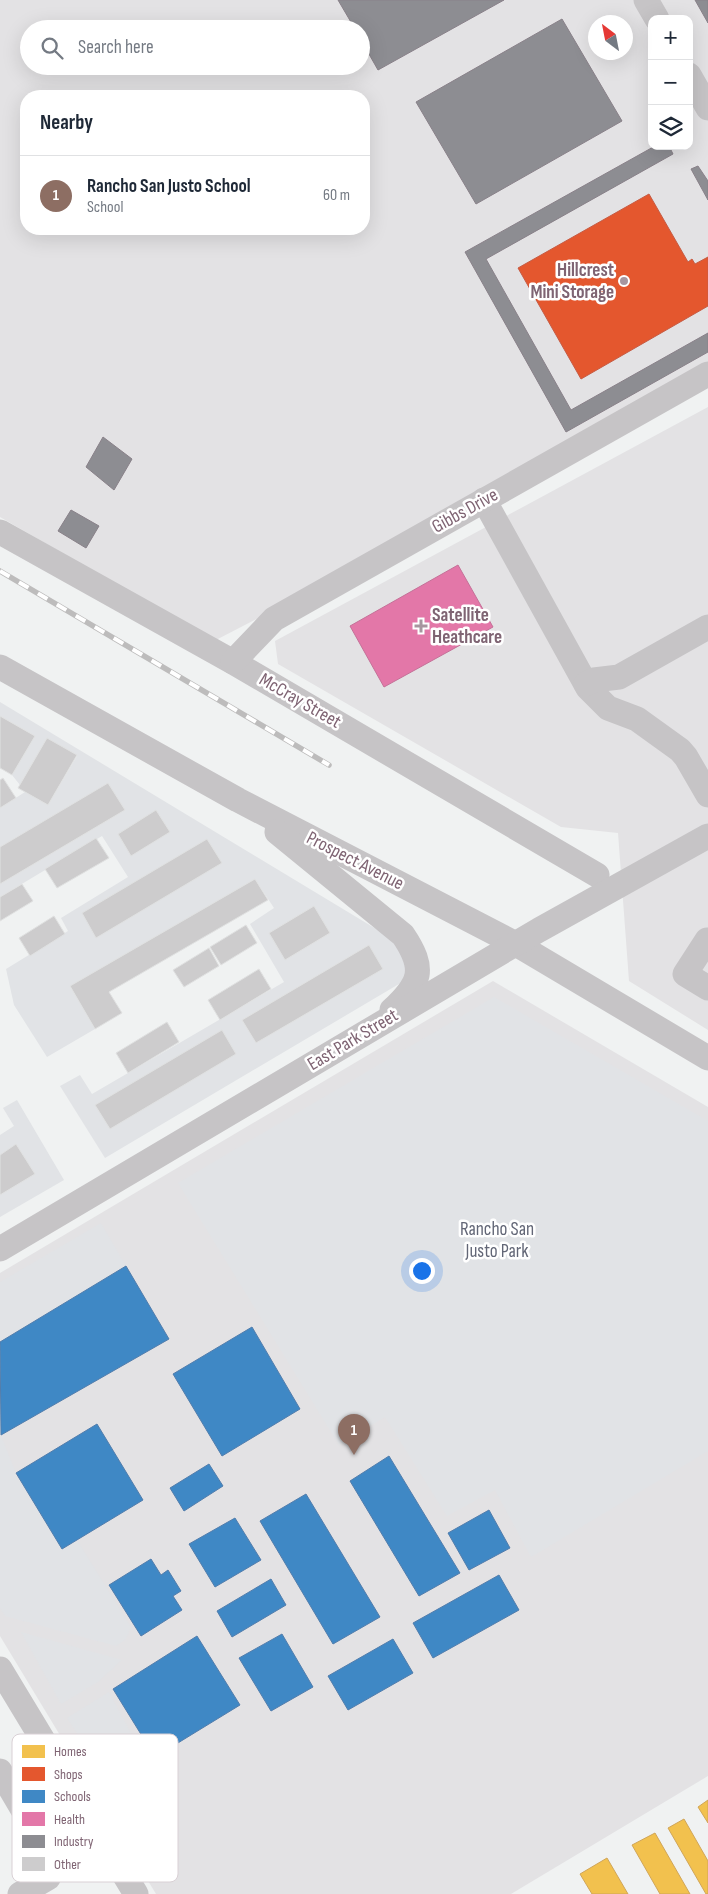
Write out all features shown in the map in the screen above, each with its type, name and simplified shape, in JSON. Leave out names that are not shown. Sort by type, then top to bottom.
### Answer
[{"type":"street","points":[[646,0],[655,15]]},
{"type":"street","points":[[693,82],[708,108]]},
{"type":"street","name":"Gibbs Drive","points":[[233,662],[274,619],[708,374]]},
{"type":"street","points":[[484,500],[586,684],[608,708],[637,720],[680,750],[686,756],[708,795]]},
{"type":"street","name":"McCray Street","points":[[0,532],[233,662],[597,874]]},
{"type":"street","points":[[586,684],[594,680],[619,677],[708,627]]},
{"type":"street","name":"Prospect Avenue","points":[[0,668],[238,800],[516,944],[708,1058]]},
{"type":"street","points":[[238,800],[403,935],[414,952],[417,962],[417,975],[414,985],[404,999],[371,1029]]},
{"type":"street","name":"East Park Street","points":[[0,1248],[516,944],[708,836]]},
{"type":"street","points":[[707,940],[685,974],[708,988]]},
{"type":"street","points":[[0,1669],[39,1734]]},
{"type":"street","points":[[0,1771],[12,1791]]},
{"type":"street","points":[[20,1894],[41,1882]]},
{"type":"street","points":[[129,1882],[136,1894]]},
{"type":"shaded area","points":[[0,0],[708,0],[708,385],[214,641],[0,517]]},
{"type":"shaded area","points":[[708,407],[708,1030],[629,981],[618,833],[561,827],[278,664],[275,641]]},
{"type":"shaded area","points":[[493,981],[708,1107],[708,1776],[511,1894],[156,1894],[149,1882],[178,1882],[178,1734],[59,1734],[0,1636],[0,1273]]},
{"type":"green space","points":[[0,702],[401,944],[408,971],[404,981],[105,1158],[60,1086],[80,1075],[92,1094],[284,982],[250,924],[274,908],[255,879],[70,986],[95,1029],[47,1057],[14,1005],[6,969],[68,931],[61,918],[128,877],[102,836],[0,897],[0,808],[25,792],[48,805],[77,756],[47,738],[20,785],[12,775],[35,736],[0,716]]},
{"type":"green space","name":"Rancho San Justo Park","points":[[494,997],[708,1121],[708,1451],[531,1557],[495,1490],[447,1516],[385,1417],[339,1445],[178,1183]]},
{"type":"green space","points":[[17,1100],[64,1180],[0,1217],[0,1135],[14,1126],[3,1108]]},
{"type":"green space","points":[[101,1223],[126,1266],[0,1342],[0,1282]]},
{"type":"green space","points":[[0,1433],[16,1473],[63,1548],[77,1540],[131,1627],[126,1639],[116,1646],[5,1616],[0,1608]]},
{"type":"green space","points":[[21,1632],[122,1660],[98,1682],[61,1704]]},
{"type":"green space","points":[[109,1692],[131,1734],[78,1734],[67,1718]]},
{"type":"building: Homes","points":[[708,1800],[708,1823],[698,1807]]},
{"type":"building: Homes","points":[[684,1819],[708,1861],[708,1894],[706,1894],[668,1828]]},
{"type":"building: Homes","points":[[655,1833],[690,1894],[660,1894],[632,1845]]},
{"type":"building: Homes","points":[[607,1858],[628,1894],[592,1894],[580,1874]]},
{"type":"building: Shops","points":[[649,194],[688,262],[692,259],[695,264],[708,257],[708,306],[581,379],[518,268]]},
{"type":"building: Schools","points":[[126,1266],[169,1339],[1,1435],[0,1342]]},
{"type":"building: Schools","points":[[252,1327],[300,1409],[222,1456],[173,1374]]},
{"type":"building: Schools","points":[[97,1424],[143,1500],[62,1549],[16,1473]]},
{"type":"building: Schools","points":[[389,1456],[460,1573],[419,1596],[350,1481]]},
{"type":"building: Schools","points":[[209,1464],[223,1486],[184,1511],[170,1488]]},
{"type":"building: Schools","points":[[306,1494],[380,1617],[333,1644],[260,1521]]},
{"type":"building: Schools","points":[[489,1510],[510,1548],[469,1570],[448,1533]]},
{"type":"building: Schools","points":[[235,1518],[261,1560],[215,1587],[189,1544]]},
{"type":"building: Schools","points":[[151,1559],[161,1575],[168,1570],[181,1591],[173,1596],[182,1610],[141,1636],[109,1585]]},
{"type":"building: Schools","points":[[499,1575],[519,1610],[433,1658],[413,1623]]},
{"type":"building: Schools","points":[[271,1579],[286,1605],[232,1637],[217,1611]]},
{"type":"building: Schools","points":[[282,1634],[313,1687],[271,1711],[239,1658]]},
{"type":"building: Schools","points":[[197,1636],[240,1705],[178,1743],[178,1734],[141,1734],[113,1689]]},
{"type":"building: Schools","points":[[393,1639],[413,1673],[348,1710],[328,1676]]},
{"type":"building: Health","name":"Satellite Heathcare","points":[[458,565],[493,627],[384,687],[350,626]]},
{"type":"building: Industry","points":[[338,0],[504,0],[378,70],[370,56],[370,20],[350,20]]},
{"type":"building: Industry","points":[[695,0],[708,0],[708,23]]},
{"type":"building: Industry","points":[[562,19],[622,121],[476,204],[416,102]]},
{"type":"building: Industry","points":[[648,150],[671,150],[673,154],[486,259],[571,410],[708,333],[708,352],[566,432],[465,252]]},
{"type":"building: Industry","points":[[698,166],[708,181],[708,200],[691,169]]},
{"type":"building: Industry","points":[[103,437],[132,459],[114,490],[86,467]]},
{"type":"building: Industry","points":[[71,510],[99,526],[86,548],[58,531]]},
{"type":"building: Other","points":[[0,716],[35,736],[12,775],[0,768]]},
{"type":"building: Other","points":[[47,738],[77,755],[48,805],[18,788]]},
{"type":"building: Other","points":[[3,778],[16,798],[0,808],[0,780]]},
{"type":"building: Other","points":[[108,783],[125,810],[0,884],[0,847]]},
{"type":"building: Other","points":[[156,810],[170,832],[131,856],[118,834]]},
{"type":"building: Other","points":[[96,838],[109,858],[57,888],[45,869]]},
{"type":"building: Other","points":[[207,839],[222,863],[96,938],[82,913]]},
{"type":"building: Other","points":[[255,879],[268,900],[109,992],[122,1013],[95,1029],[70,986]]},
{"type":"building: Other","points":[[22,884],[33,901],[0,921],[0,897]]},
{"type":"building: Other","points":[[314,906],[330,933],[285,960],[269,933]]},
{"type":"building: Other","points":[[54,916],[65,934],[30,956],[19,938]]},
{"type":"building: Other","points":[[246,925],[257,943],[221,965],[210,947]]},
{"type":"building: Other","points":[[369,945],[383,969],[256,1043],[242,1020]]},
{"type":"building: Other","points":[[209,948],[219,966],[184,987],[173,970]]},
{"type":"building: Other","points":[[259,969],[271,989],[220,1020],[208,1000]]},
{"type":"building: Other","points":[[167,1022],[179,1042],[128,1073],[116,1053]]},
{"type":"building: Other","points":[[222,1030],[236,1054],[110,1129],[95,1105]]},
{"type":"building: Other","points":[[16,1144],[35,1174],[0,1195],[0,1155]]},
{"type":"railway","points":[[0,571],[329,765]]},
{"type":"place","name":"Hillcrest Mini Storage","points":[[624,281]]},
{"type":"place","name":"Satellite Heathcare","points":[[421,626]]},
{"type":"place","name":"Rancho San Justo School","points":[[354,1455]]}]
